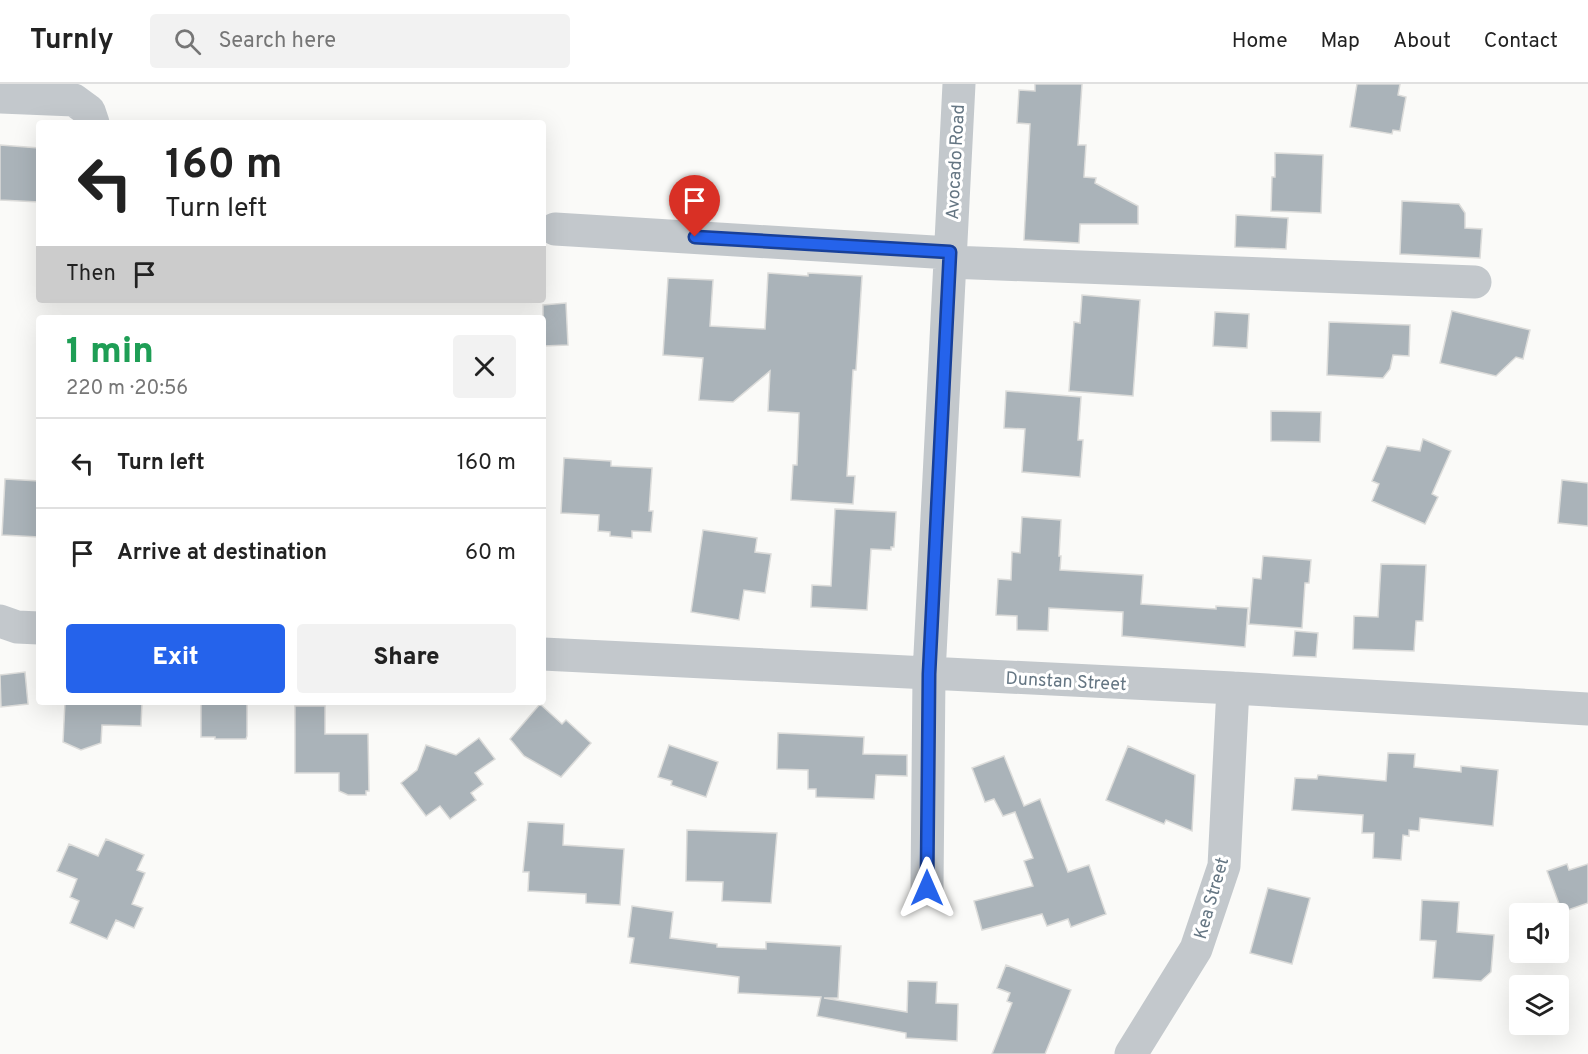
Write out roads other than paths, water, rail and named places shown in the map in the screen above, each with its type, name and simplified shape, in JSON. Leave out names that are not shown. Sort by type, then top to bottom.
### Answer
[{"type":"street","name":"Avocado Road","points":[[927,888],[929,674],[959,84]]},
{"type":"street","points":[[0,96],[74,100],[89,111],[92,120]]},
{"type":"street","points":[[555,229],[950,257],[1475,282]]},
{"type":"street","points":[[0,621],[16,627],[36,628]]},
{"type":"street","name":"Dunstan Street","points":[[546,654],[1233,688],[1588,709]]},
{"type":"street","name":"Kea Street","points":[[1131,1054],[1196,949],[1224,866],[1233,688]]}]
